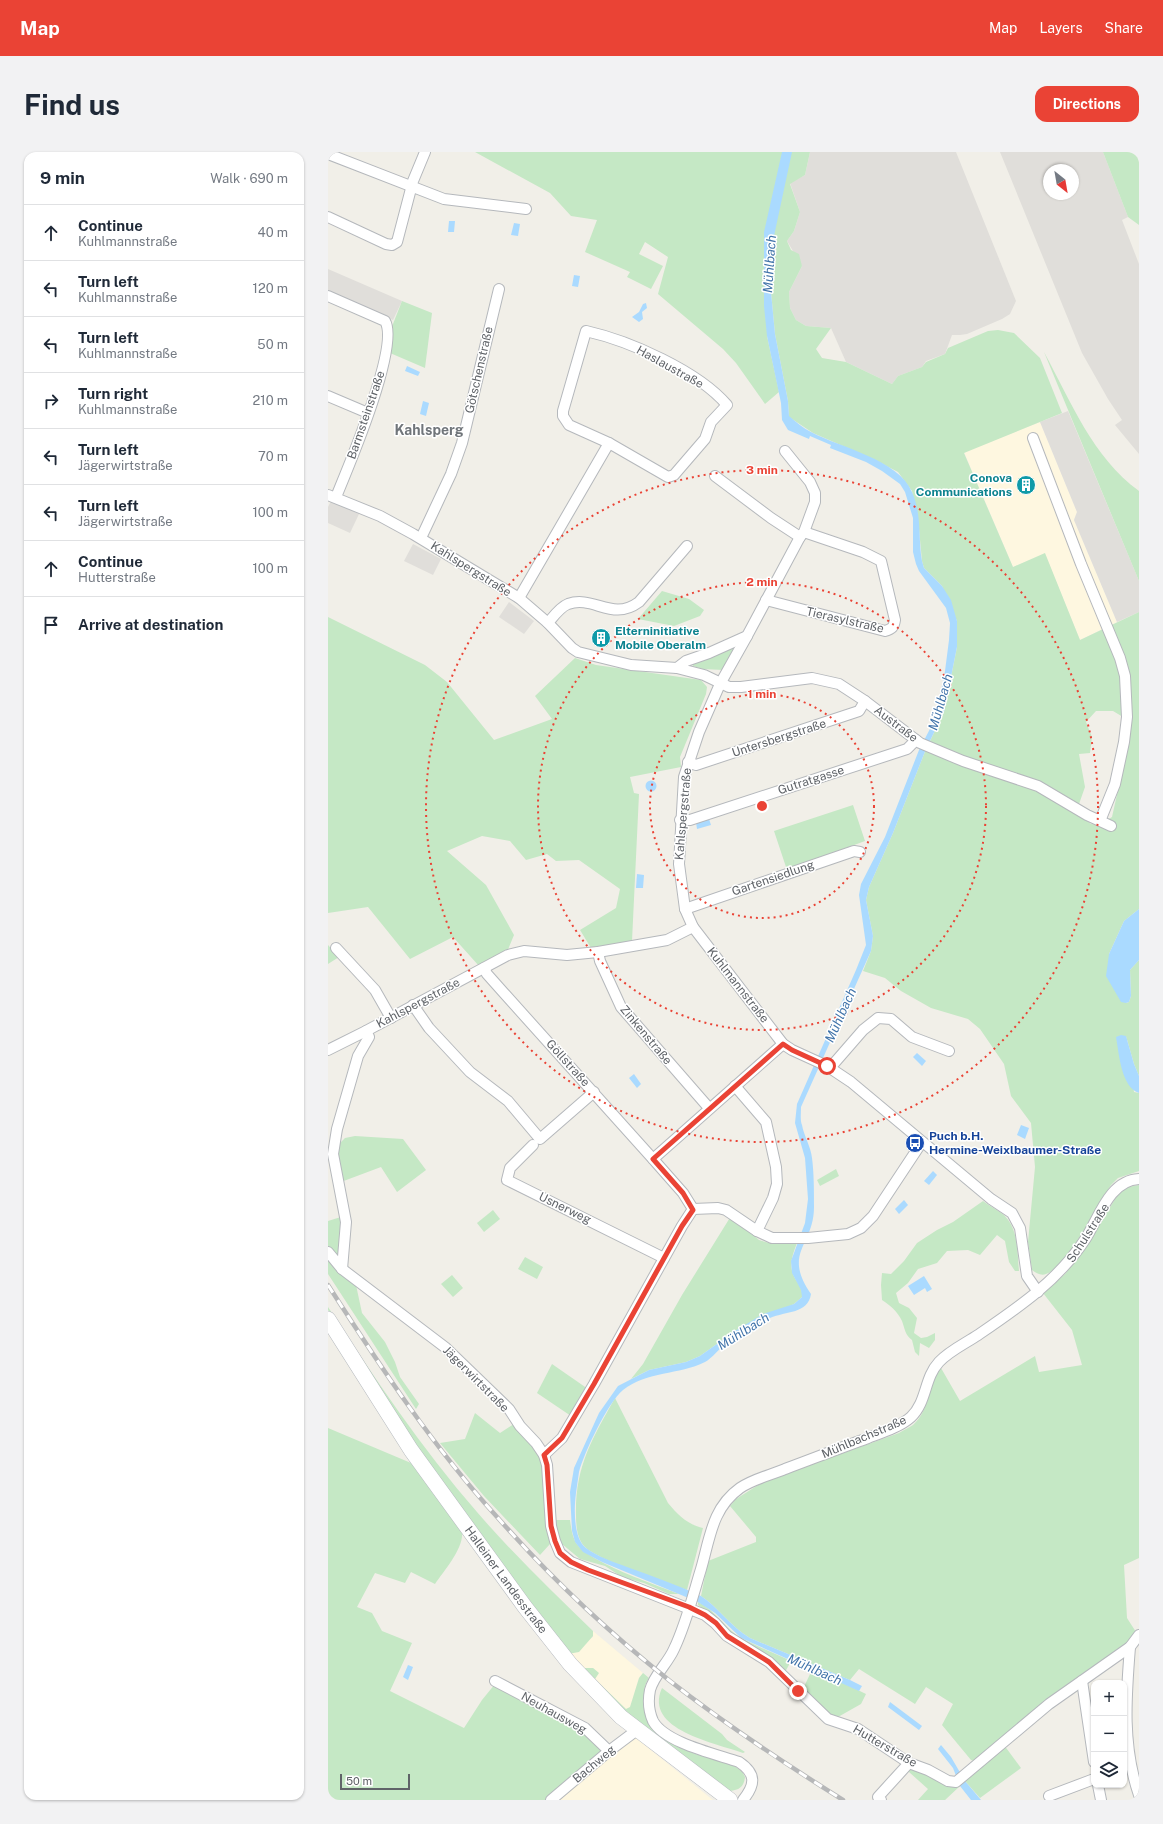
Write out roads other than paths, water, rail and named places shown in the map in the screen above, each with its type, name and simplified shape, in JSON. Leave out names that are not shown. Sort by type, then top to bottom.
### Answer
[{"type":"main road","name":"Halleiner Landesstraße","points":[[328,1319],[411,1450],[549,1639],[589,1685],[637,1730],[730,1800]]},
{"type":"street","points":[[328,217],[386,244],[392,245],[397,242],[413,186],[413,181],[425,152]]},
{"type":"street","points":[[328,154],[444,198],[526,209]]},
{"type":"street","name":"Götschenstraße","points":[[421,538],[442,495],[462,442],[498,289]]},
{"type":"street","name":"Barmsteinstraße","points":[[328,296],[381,318],[387,324],[388,335],[382,377],[354,453],[332,496]]},
{"type":"street","name":"Haslaustraße","points":[[586,331],[605,336],[659,358],[695,378],[719,396],[727,405],[710,422],[705,439],[674,475],[668,477],[608,443],[569,425],[563,416],[563,411],[586,331]]},
{"type":"street","points":[[328,396],[368,413]]},
{"type":"street","points":[[1033,438],[1081,564],[1120,658],[1125,676],[1127,710],[1124,742],[1115,784],[1100,821]]},
{"type":"street","points":[[518,598],[608,443]]},
{"type":"street","points":[[720,684],[802,534],[815,502],[815,493],[810,482],[785,450]]},
{"type":"street","points":[[715,476],[771,518],[802,534]]},
{"type":"street","name":"Kahlspergstraße","points":[[328,1050],[508,955],[524,950],[567,955],[598,952],[667,940],[693,927],[685,909],[678,864],[684,777],[688,762],[720,684],[704,675],[677,668],[631,665],[578,652],[572,648],[548,623],[518,598],[421,538],[380,516],[332,496]]},
{"type":"street","name":"Tierasylstraße","points":[[766,600],[885,631],[891,630],[894,626],[895,620],[881,561],[863,552],[802,534]]},
{"type":"street","points":[[548,623],[567,604],[580,602],[616,611],[631,609],[639,602],[688,546]]},
{"type":"street","points":[[677,668],[686,662],[747,636]]},
{"type":"street","name":"Austraße","points":[[720,684],[729,687],[741,687],[812,678],[839,684],[930,748],[963,761],[1038,786],[1111,826]]},
{"type":"street","name":"Untersbergstraße","points":[[688,762],[696,765],[859,711],[865,701]]},
{"type":"street","name":"Gutratgasse","points":[[680,820],[690,820],[907,749],[918,741]]},
{"type":"street","name":"Gartensiedlung","points":[[685,909],[854,851],[860,852]]},
{"type":"street","name":"Kuhlmannstraße","points":[[693,927],[783,1044],[792,1050],[828,1067]]},
{"type":"street","points":[[336,948],[375,990],[391,1018]]},
{"type":"street","name":"Zinkenstraße","points":[[598,952],[600,961],[624,1011],[709,1108]]},
{"type":"street","name":"Göllstraße","points":[[484,968],[499,988],[653,1159]]},
{"type":"street","points":[[413,1005],[429,1028],[470,1072],[508,1101],[540,1139],[594,1092]]},
{"type":"street","points":[[949,1051],[912,1037],[891,1019],[878,1018],[863,1030],[828,1067],[851,1082],[922,1142],[991,1198],[1012,1213],[1020,1228],[1027,1276],[1038,1292]]},
{"type":"street","points":[[342,1268],[346,1222],[333,1154],[337,1129],[358,1056],[369,1037],[366,1031]]},
{"type":"street","points":[[693,1210],[683,1193],[653,1159],[783,1044]]},
{"type":"street","points":[[735,1086],[766,1122],[776,1167],[777,1184],[773,1198],[756,1231]]},
{"type":"street","points":[[693,1210],[718,1208],[726,1210],[756,1231],[772,1238],[808,1238],[848,1234],[861,1228],[873,1216],[922,1142]]},
{"type":"street","name":"Usnerweg","points":[[534,1145],[510,1168],[507,1180],[664,1258]]},
{"type":"street","name":"Schulstraße","points":[[1038,1292],[1070,1262],[1117,1187],[1131,1179],[1139,1179]]},
{"type":"street","points":[[544,1455],[562,1438],[594,1384],[664,1258],[693,1210]]},
{"type":"street","name":"Jägerwirtstraße","points":[[328,1252],[342,1268],[446,1348],[509,1409],[544,1455],[547,1465],[551,1526],[560,1553],[571,1562],[588,1570],[690,1604]]},
{"type":"street","name":"Mühlbachstraße","points":[[743,1800],[752,1785],[752,1777],[746,1767],[739,1762],[671,1737],[661,1730],[654,1721],[649,1709],[650,1690],[674,1650],[690,1604],[713,1521],[724,1504],[742,1487],[874,1435],[910,1418],[920,1405],[930,1374],[939,1361],[1038,1292]]},
{"type":"street","name":"Hutterstraße","points":[[690,1604],[716,1623],[727,1636],[769,1662],[828,1719],[858,1729],[909,1763],[928,1770],[948,1781],[961,1779],[1006,1738],[1043,1709],[1130,1647],[1139,1635]]},
{"type":"street","points":[[1130,1647],[1126,1710],[1127,1746],[1139,1795]]},
{"type":"street","name":"Neuhausweg","points":[[496,1680],[585,1728],[609,1751]]},
{"type":"street","points":[[1082,1681],[1093,1752]]},
{"type":"street","name":"Bachweg","points":[[551,1800],[609,1751],[637,1730]]},
{"type":"street","points":[[881,1800],[878,1797],[909,1763]]},
{"type":"street","points":[[1049,1796],[1091,1780]]},
{"type":"street","points":[[1099,1788],[1101,1800]]},
{"type":"water","name":"Mühlbach","points":[[782,152],[792,152],[774,236],[771,292],[775,334],[788,401],[789,416],[802,427],[811,432],[882,463],[895,471],[905,481],[912,492],[917,509],[924,568],[942,586],[951,600],[957,621],[957,647],[944,712],[926,749],[893,833],[869,887],[866,900],[873,936],[871,951],[801,1107],[801,1123],[811,1154],[814,1176],[813,1220],[799,1258],[799,1268],[803,1280],[811,1294],[809,1300],[801,1309],[770,1318],[751,1328],[721,1348],[705,1362],[685,1369],[642,1379],[623,1390],[610,1405],[604,1416],[591,1441],[579,1472],[576,1493],[575,1522],[582,1543],[586,1548],[596,1554],[701,1596],[714,1606],[743,1634],[850,1680],[862,1686],[859,1691],[741,1638],[715,1613],[698,1602],[602,1562],[583,1552],[575,1542],[572,1531],[570,1492],[574,1468],[599,1413],[618,1386],[649,1370],[686,1362],[700,1356],[735,1331],[763,1314],[794,1304],[802,1297],[801,1290],[792,1273],[791,1261],[805,1223],[808,1199],[805,1158],[795,1123],[797,1104],[866,945],[859,895],[861,884],[885,837],[919,750],[932,725],[937,711],[945,671],[950,623],[946,608],[919,571],[916,564],[913,552],[913,518],[905,492],[900,484],[866,462],[830,448],[831,445],[810,436],[809,439],[788,430],[782,420],[781,403],[767,336],[764,306],[764,232]]},
{"type":"water","points":[[449,221],[455,221],[454,232],[448,232]]},
{"type":"water","points":[[514,223],[520,224],[518,236],[511,235]]},
{"type":"water","points":[[574,275],[580,276],[578,287],[572,286]]},
{"type":"water","points":[[646,303],[647,308],[642,312],[643,319],[639,322],[632,317],[639,312],[643,304]]},
{"type":"water","points":[[407,366],[420,372],[418,376],[405,371]]},
{"type":"water","points":[[423,401],[429,403],[426,416],[420,414]]},
{"type":"water","points":[[649,781],[653,781],[655,782],[655,790],[649,791],[646,788],[646,784]]},
{"type":"water","points":[[709,819],[711,825],[697,829],[696,822]]},
{"type":"water","points":[[637,874],[644,875],[643,888],[636,888]]},
{"type":"water","points":[[1139,909],[1139,960],[1130,970],[1131,996],[1129,1002],[1126,1003],[1121,1002],[1106,976],[1109,954],[1124,921]]},
{"type":"water","points":[[1121,1035],[1126,1036],[1139,1076],[1139,1093],[1133,1090],[1128,1084],[1122,1069],[1116,1037]]},
{"type":"water","points":[[917,1053],[926,1061],[922,1066],[913,1057]]},
{"type":"water","points":[[634,1074],[641,1084],[637,1088],[629,1078]]},
{"type":"water","points":[[1021,1125],[1029,1128],[1025,1139],[1017,1135]]},
{"type":"water","points":[[933,1171],[937,1175],[929,1185],[924,1181]]},
{"type":"water","points":[[904,1200],[908,1205],[899,1214],[895,1209]]},
{"type":"water","points":[[924,1276],[932,1289],[927,1292],[925,1288],[914,1295],[908,1286]]},
{"type":"water","points":[[408,1665],[413,1667],[408,1680],[403,1677]]},
{"type":"water","points":[[890,1702],[922,1726],[919,1730],[888,1707]]},
{"type":"water","points":[[941,1745],[951,1757],[965,1781],[981,1800],[971,1800],[960,1786],[953,1768],[938,1749]]},
{"type":"railway","points":[[328,1285],[367,1346],[451,1463],[498,1518],[559,1583],[624,1643],[670,1681],[755,1743],[843,1800]]},
{"type":"place","name":"Conova Communications","points":[[1026,485]]},
{"type":"place","name":"Elterninitiative Mobile Oberalm","points":[[601,638]]},
{"type":"place","name":"Puch b.H. Hermine-Weixlbaumer-Straße","points":[[915,1143]]},
{"type":"district","name":"Kahlsperg","points":[[429,430]]}]
